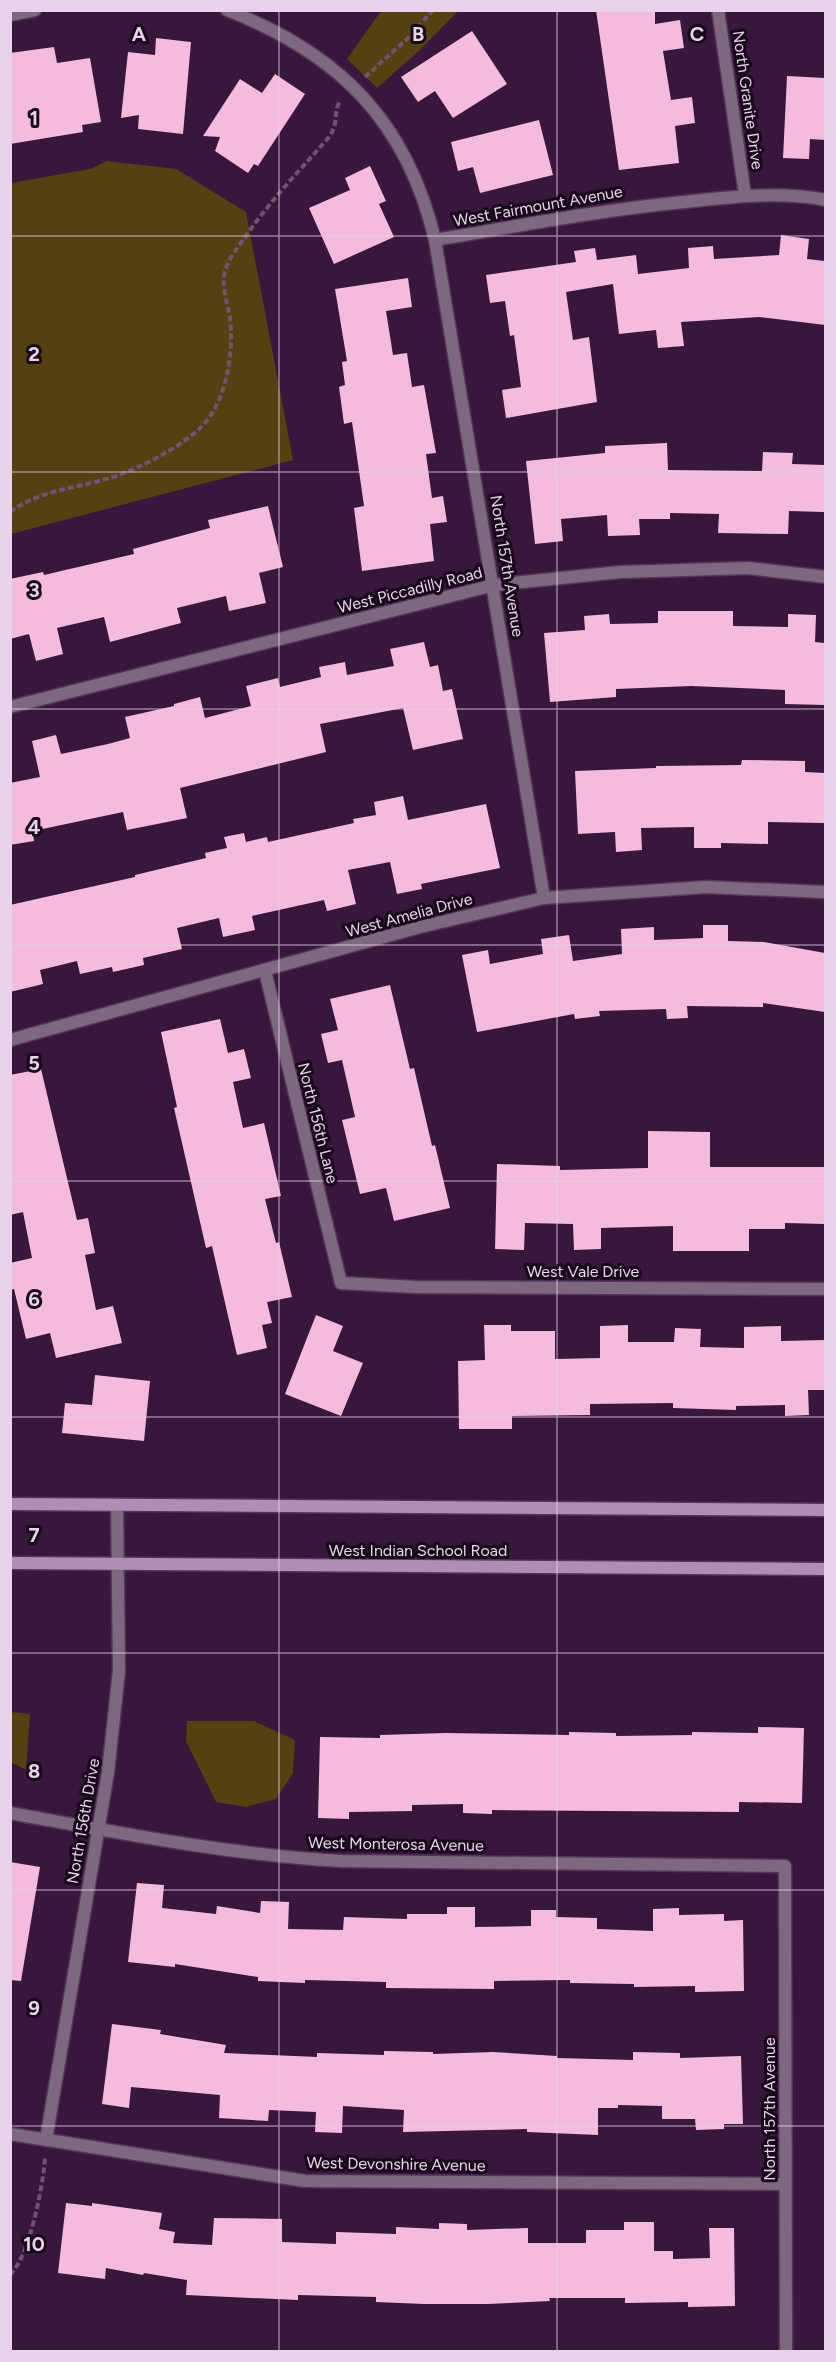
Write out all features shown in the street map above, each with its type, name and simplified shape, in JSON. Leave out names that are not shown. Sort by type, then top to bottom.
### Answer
[{"type":"main road","points":[[10,1504],[825,1510]]},
{"type":"main road","name":"West Indian School Road","points":[[10,1563],[825,1569]]},
{"type":"street","points":[[10,15],[34,10]]},
{"type":"street","name":"West Fairmount Avenue","points":[[227,10],[301,47],[323,61],[354,88],[378,116],[404,153],[424,199],[435,240],[620,208],[745,195],[802,196],[825,200]]},
{"type":"street","name":"North Granite Drive","points":[[718,10],[745,195]]},
{"type":"street","name":"North 157th Avenue","points":[[435,240],[494,585],[544,898]]},
{"type":"street","name":"West Piccadilly Road","points":[[10,707],[494,585],[620,572],[736,568],[825,577]]},
{"type":"street","name":"West Amelia Drive","points":[[10,1040],[420,927],[544,898],[706,887],[825,892]]},
{"type":"street","name":"North 156th Lane","points":[[265,971],[341,1283]]},
{"type":"street","name":"West Vale Drive","points":[[341,1283],[415,1287],[825,1289]]},
{"type":"street","name":"North 156th Drive","points":[[46,2140],[108,1772],[119,1681],[117,1505]]},
{"type":"street","name":"West Monterosa Avenue","points":[[10,1813],[248,1854],[296,1859],[785,1866]]},
{"type":"street","name":"North 157th Avenue","points":[[785,1866],[786,2352]]},
{"type":"street","name":"West Devonshire Avenue","points":[[10,2134],[304,2181],[785,2184]]},
{"type":"path","points":[[10,512],[41,494],[112,477],[127,471],[183,441],[206,421],[219,400],[224,386],[230,353],[231,328],[223,280],[226,265],[262,214],[330,136],[337,123],[337,106],[408,39],[433,10]]},
{"type":"path","points":[[10,2275],[22,2256],[40,2193],[46,2140]]},
{"type":"shaded area","points":[[381,11],[458,11],[421,49],[377,88],[347,59]]},
{"type":"shaded area","points":[[107,161],[176,169],[246,212],[293,460],[11,534],[11,183],[90,169]]},
{"type":"shaded area","points":[[10,1712],[30,1714],[26,1770],[11,1762]]},
{"type":"shaded area","points":[[187,1721],[254,1721],[295,1740],[293,1773],[276,1799],[246,1807],[216,1802],[186,1741]]},
{"type":"building","points":[[596,10],[655,10],[655,24],[680,20],[684,48],[663,51],[671,100],[692,97],[695,123],[675,126],[679,163],[619,170]]},
{"type":"building","points":[[472,31],[507,84],[453,118],[435,91],[418,102],[401,77]]},
{"type":"building","points":[[156,38],[191,42],[183,134],[138,129],[139,115],[121,118],[128,52],[155,55]]},
{"type":"building","points":[[54,47],[57,63],[90,58],[101,122],[82,125],[83,132],[10,144],[10,53]]},
{"type":"building","points":[[275,74],[305,94],[258,166],[254,164],[248,173],[215,151],[220,137],[203,136],[240,79],[262,93]]},
{"type":"building","points":[[787,76],[825,78],[825,140],[810,139],[809,159],[783,158]]},
{"type":"building","points":[[539,120],[553,175],[480,193],[473,167],[458,171],[451,142]]},
{"type":"building","points":[[370,166],[386,201],[379,204],[394,237],[334,264],[309,208],[350,190],[345,178]]},
{"type":"building","points":[[781,235],[809,239],[807,259],[825,261],[825,325],[759,317],[681,322],[684,346],[658,348],[656,330],[619,334],[613,284],[566,292],[573,340],[589,337],[597,402],[506,418],[502,390],[521,387],[514,335],[510,336],[505,301],[490,303],[486,275],[576,262],[574,251],[595,248],[597,260],[636,255],[638,274],[689,268],[688,248],[713,246],[714,259],[779,255]]},
{"type":"building","points":[[408,278],[412,307],[386,311],[393,355],[407,353],[412,387],[424,385],[436,453],[426,454],[432,498],[443,496],[447,522],[430,524],[434,561],[362,571],[354,508],[364,506],[352,422],[344,424],[339,387],[345,385],[342,362],[347,361],[335,289]]},
{"type":"building","points":[[667,443],[668,470],[762,471],[763,452],[793,453],[792,464],[825,465],[824,512],[789,511],[788,534],[718,533],[719,514],[670,513],[670,519],[639,519],[640,535],[608,536],[607,515],[561,519],[563,541],[535,544],[526,461],[605,453],[605,446]]},
{"type":"building","points":[[268,506],[283,567],[259,573],[266,603],[229,611],[226,596],[177,608],[181,623],[110,642],[104,617],[57,628],[63,654],[36,661],[29,634],[10,639],[10,579],[43,572],[44,575],[134,554],[133,549],[210,528],[208,520]]},
{"type":"building","points":[[658,611],[733,611],[733,626],[788,627],[788,614],[816,615],[815,642],[825,643],[825,705],[785,704],[785,690],[691,686],[616,689],[616,697],[550,702],[544,633],[585,630],[584,616],[609,614],[610,624],[658,623]]},
{"type":"building","points":[[424,642],[430,667],[438,665],[443,691],[452,689],[463,739],[413,750],[403,708],[320,724],[326,752],[180,788],[187,818],[127,830],[123,812],[33,831],[34,841],[10,845],[10,783],[40,777],[32,741],[56,735],[61,754],[108,744],[130,738],[125,717],[174,706],[174,704],[200,697],[205,718],[251,706],[246,686],[278,678],[280,687],[321,677],[319,667],[345,662],[347,675],[394,666],[390,649]]},
{"type":"building","points":[[742,760],[805,761],[805,772],[825,773],[825,823],[768,822],[768,844],[721,843],[721,848],[694,848],[694,827],[641,828],[642,850],[616,852],[615,832],[578,834],[575,771],[656,768],[656,766],[741,765]]},
{"type":"building","points":[[403,796],[408,820],[486,804],[500,868],[421,884],[422,889],[397,894],[390,862],[348,870],[356,904],[327,911],[324,900],[252,916],[255,930],[223,937],[219,918],[177,928],[182,949],[143,958],[144,965],[113,972],[112,967],[80,974],[77,961],[40,970],[43,984],[10,992],[10,905],[135,877],[135,875],[206,858],[205,853],[227,848],[224,837],[244,833],[246,842],[267,837],[268,842],[354,823],[353,819],[376,815],[374,802]]},
{"type":"building","points":[[703,925],[728,925],[728,941],[764,942],[825,953],[825,1012],[763,1003],[763,1007],[687,1006],[688,1018],[667,1019],[666,1009],[599,1011],[600,1016],[575,1019],[574,1014],[477,1032],[462,955],[488,950],[490,964],[543,954],[541,939],[569,935],[573,961],[622,954],[621,929],[654,927],[654,940],[703,938]]},
{"type":"building","points":[[390,985],[410,1069],[414,1068],[432,1146],[435,1145],[450,1208],[394,1221],[386,1188],[360,1194],[342,1120],[355,1117],[342,1060],[328,1063],[321,1034],[338,1030],[330,999]]},
{"type":"building","points":[[220,1019],[228,1053],[244,1049],[251,1078],[233,1082],[243,1128],[264,1123],[281,1196],[265,1199],[276,1243],[279,1242],[292,1297],[267,1302],[272,1323],[262,1325],[267,1348],[237,1355],[212,1246],[206,1248],[174,1108],[177,1107],[161,1032]]},
{"type":"building","points":[[41,1069],[77,1220],[88,1218],[95,1253],[85,1255],[96,1310],[113,1306],[122,1343],[56,1358],[50,1333],[26,1339],[14,1289],[10,1290],[10,1263],[32,1258],[23,1212],[10,1215],[10,1075]]},
{"type":"building","points":[[648,1131],[710,1132],[710,1167],[825,1167],[825,1224],[785,1223],[785,1229],[749,1229],[749,1251],[673,1251],[673,1226],[601,1228],[601,1249],[574,1250],[573,1224],[525,1223],[524,1250],[495,1249],[497,1164],[560,1166],[560,1170],[648,1168]]},
{"type":"building","points":[[316,1315],[343,1326],[333,1351],[363,1363],[341,1416],[285,1394]]},
{"type":"building","points":[[484,1325],[511,1325],[511,1331],[555,1331],[555,1359],[600,1358],[600,1326],[628,1325],[628,1342],[674,1342],[675,1328],[701,1329],[700,1347],[744,1348],[744,1327],[781,1326],[781,1341],[825,1340],[825,1390],[808,1390],[809,1415],[785,1416],[785,1405],[736,1406],[736,1410],[673,1408],[673,1403],[590,1404],[590,1415],[512,1416],[512,1429],[459,1429],[458,1361],[485,1360]]},
{"type":"building","points":[[95,1375],[150,1381],[144,1441],[62,1433],[65,1403],[92,1405]]},
{"type":"building","points":[[758,1727],[804,1728],[802,1803],[739,1802],[739,1812],[492,1810],[492,1814],[463,1813],[463,1804],[412,1805],[412,1811],[349,1812],[349,1819],[318,1818],[320,1737],[380,1738],[380,1735],[445,1733],[569,1735],[569,1732],[616,1733],[616,1736],[692,1735],[692,1732],[758,1733]]},
{"type":"building","points":[[10,1862],[40,1867],[21,1981],[10,1980]]},
{"type":"building","points":[[137,1883],[164,1885],[162,1908],[216,1914],[217,1906],[260,1913],[261,1901],[289,1902],[288,1929],[343,1930],[344,1917],[407,1919],[407,1914],[447,1914],[447,1907],[475,1907],[475,1927],[531,1926],[531,1910],[556,1910],[556,1917],[597,1918],[597,1929],[653,1931],[653,1909],[679,1908],[679,1915],[724,1914],[724,1921],[743,1920],[744,1991],[695,1992],[695,1986],[634,1987],[634,1984],[570,1983],[570,1980],[494,1981],[494,1989],[386,1988],[386,1982],[258,1981],[258,1977],[175,1964],[175,1967],[128,1962]]},
{"type":"building","points":[[112,2024],[161,2030],[160,2034],[226,2045],[224,2053],[317,2057],[317,2053],[384,2055],[384,2051],[433,2052],[433,2054],[493,2052],[557,2056],[557,2058],[633,2060],[633,2052],[680,2053],[680,2058],[741,2056],[743,2124],[724,2124],[724,2129],[696,2130],[695,2119],[662,2119],[662,2106],[618,2105],[618,2108],[598,2108],[598,2135],[527,2132],[527,2129],[403,2132],[404,2110],[343,2106],[342,2133],[315,2132],[316,2112],[269,2110],[268,2121],[219,2118],[220,2095],[131,2087],[129,2108],[102,2104]]},
{"type":"building","points":[[66,2203],[92,2206],[92,2203],[162,2213],[159,2229],[175,2232],[173,2243],[212,2245],[214,2218],[282,2219],[282,2242],[336,2244],[336,2232],[396,2234],[396,2227],[439,2229],[439,2223],[467,2224],[467,2230],[528,2228],[528,2243],[586,2243],[586,2230],[624,2230],[624,2222],[654,2222],[654,2251],[673,2251],[673,2259],[710,2258],[709,2228],[734,2228],[735,2306],[688,2307],[688,2302],[625,2303],[625,2298],[549,2298],[550,2301],[424,2304],[376,2302],[376,2297],[298,2295],[298,2300],[186,2295],[187,2280],[106,2268],[105,2279],[58,2273]]}]
